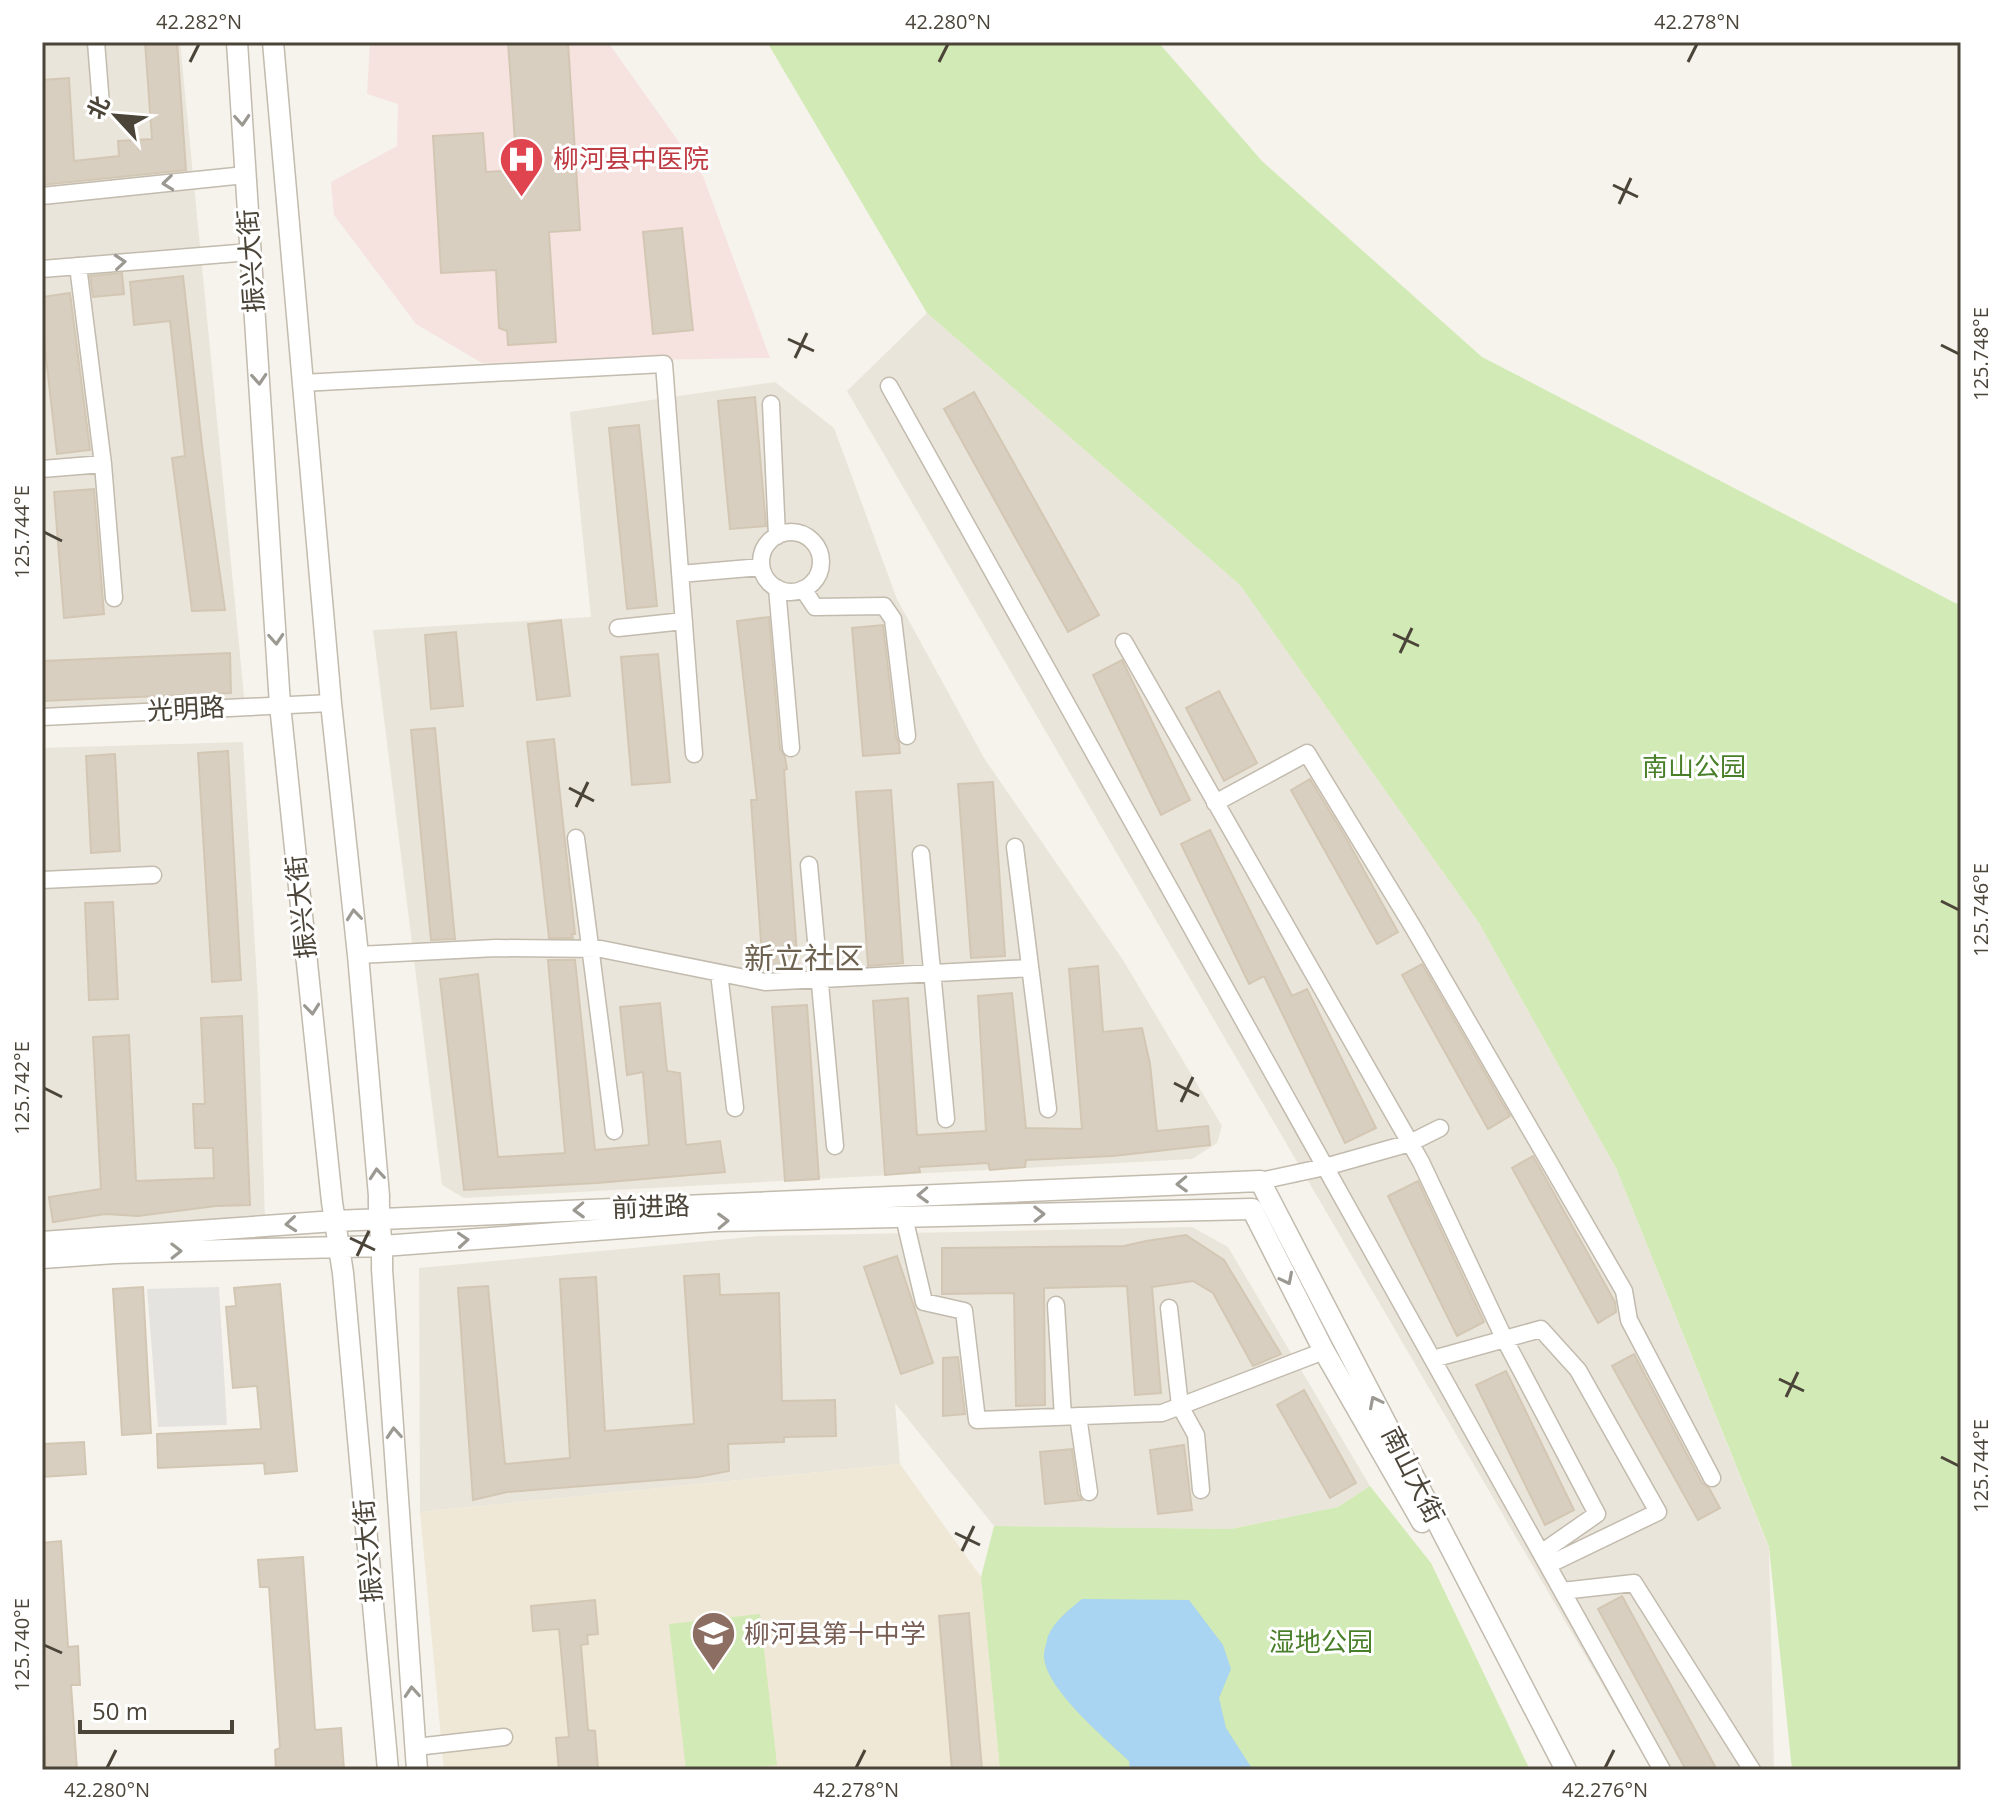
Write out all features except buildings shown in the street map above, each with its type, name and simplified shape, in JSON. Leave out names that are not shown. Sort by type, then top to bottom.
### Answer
[{"type":"street","points":[[96,42],[101,105]]},
{"type":"street","name":"振兴大街","points":[[237,42],[280,705],[343,1273],[388,1770]]},
{"type":"street","name":"振兴大街","points":[[273,42],[331,703],[358,955],[379,1196],[378,1218],[383,1246],[382,1269],[417,1770]]},
{"type":"street","points":[[42,196],[245,175]]},
{"type":"street","points":[[42,269],[250,252]]},
{"type":"street","points":[[78,266],[103,464],[114,598]]},
{"type":"street","points":[[302,383],[664,364],[694,754]]},
{"type":"street","points":[[889,386],[1662,1770]]},
{"type":"street","points":[[771,404],[777,536]]},
{"type":"street","points":[[42,469],[103,464]]},
{"type":"street","points":[[800,533],[818,548],[821,564],[810,585],[785,591],[764,576],[762,555],[767,544],[777,536],[800,533]]},
{"type":"street","points":[[680,574],[761,567]]},
{"type":"street","points":[[777,588],[791,748]]},
{"type":"street","points":[[803,589],[815,607],[884,606],[893,619],[907,736]]},
{"type":"street","points":[[618,628],[684,621]]},
{"type":"street","points":[[1124,642],[1421,1162],[1505,1340],[1597,1514],[1544,1559]]},
{"type":"street","name":"光明路","points":[[42,717],[331,703]]},
{"type":"street","points":[[1215,803],[1307,753],[1413,927],[1624,1291],[1629,1320],[1712,1478]]},
{"type":"street","points":[[576,838],[614,1131]]},
{"type":"street","points":[[1015,847],[1048,1109]]},
{"type":"street","points":[[921,854],[946,1119]]},
{"type":"street","points":[[809,865],[835,1146]]},
{"type":"street","points":[[42,880],[153,875]]},
{"type":"street","points":[[358,955],[496,948],[601,949],[765,982],[1030,968]]},
{"type":"street","points":[[719,973],[735,1108]]},
{"type":"street","points":[[1260,1181],[1410,1143],[1440,1128]]},
{"type":"street","name":"前进路","points":[[42,1242],[378,1218],[1260,1181]]},
{"type":"street","name":"南山大街","points":[[1260,1181],[1566,1770]]},
{"type":"street","name":"前进路","points":[[42,1258],[115,1253],[383,1246],[716,1221],[1252,1209]]},
{"type":"street","name":"南山大街","points":[[1252,1209],[1324,1351],[1416,1510],[1552,1770]]},
{"type":"street","points":[[904,1217],[924,1302],[964,1311],[977,1420],[1162,1413],[1324,1351]]},
{"type":"street","points":[[1056,1305],[1070,1417],[1089,1492]]},
{"type":"street","points":[[1169,1308],[1180,1406],[1196,1435],[1201,1490]]},
{"type":"street","points":[[1433,1359],[1541,1329],[1578,1370],[1658,1512],[1544,1559]]},
{"type":"street","points":[[1562,1591],[1634,1583],[1752,1770]]},
{"type":"street","points":[[416,1747],[504,1737]]},
{"type":"shaded area","points":[[42,42],[180,42],[245,706],[42,717]]},
{"type":"shaded area","name":"柳河县中医院","points":[[370,42],[608,42],[703,176],[770,358],[482,363],[416,324],[334,215],[331,182],[397,146],[398,104],[367,94]]},
{"type":"shaded area","points":[[927,313],[1240,585],[1479,923],[1616,1168],[1769,1548],[1774,1770],[1652,1770],[847,391]]},
{"type":"shaded area","points":[[775,382],[834,428],[897,599],[984,758],[1123,960],[1222,1126],[1217,1143],[1192,1159],[464,1198],[442,1185],[373,630],[591,617],[570,412]]},
{"type":"shaded area","points":[[243,742],[258,999],[265,1220],[42,1234],[42,748]]},
{"type":"shaded area","points":[[1192,1227],[1228,1247],[1370,1486],[1338,1507],[1231,1529],[994,1526],[895,1403],[900,1464],[420,1512],[419,1268],[760,1236]]},
{"type":"shaded area","points":[[219,1287],[227,1425],[158,1427],[147,1289]]},
{"type":"shaded area","name":"柳河县第十中学","points":[[900,1464],[981,1577],[1000,1770],[444,1770],[420,1512]]},
{"type":"green space","name":"南山公园","points":[[767,42],[1158,42],[1262,161],[1482,357],[1961,606],[1961,1770],[1792,1770],[1769,1547],[1616,1168],[1479,923],[1240,585],[927,313]]},
{"type":"green space","name":"湿地公园","points":[[1370,1486],[1431,1563],[1530,1770],[1000,1770],[981,1577],[994,1526],[1231,1529],[1338,1507]]},
{"type":"green space","points":[[760,1614],[777,1765],[733,1770],[686,1770],[669,1624]]},
{"type":"water","points":[[1082,1599],[1189,1600],[1223,1645],[1231,1669],[1219,1698],[1226,1728],[1253,1770],[1130,1770],[1129,1761],[1064,1697],[1046,1668],[1044,1653],[1051,1630]]},
{"type":"place","name":"柳河县中医院","points":[[522,198]]},
{"type":"place","name":"柳河县第十中学","points":[[713,1673]]},
{"type":"district","name":"新立社区","points":[[804,959]]}]
